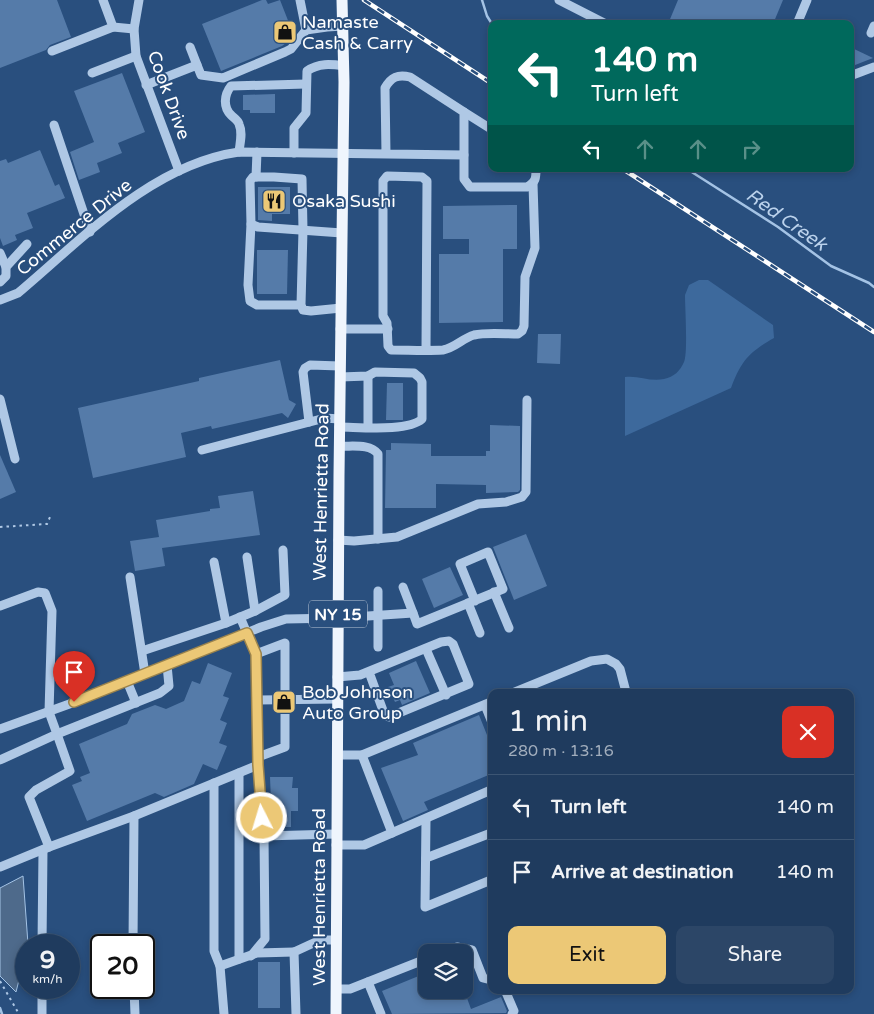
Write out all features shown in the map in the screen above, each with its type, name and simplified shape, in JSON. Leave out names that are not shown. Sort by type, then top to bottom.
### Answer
[{"type":"main road","name":"West Henrietta Road","points":[[336,1014],[338,540],[344,66],[342,0]]},
{"type":"street","points":[[102,0],[113,27]]},
{"type":"street","name":"Cook Drive","points":[[139,0],[134,29],[136,56],[179,171]]},
{"type":"street","points":[[300,0],[306,30]]},
{"type":"street","points":[[560,0],[598,20]]},
{"type":"street","points":[[799,20],[807,0]]},
{"type":"street","points":[[190,47],[201,75],[222,78],[291,49],[306,30],[327,26],[343,26]]},
{"type":"street","points":[[52,51],[113,27],[134,29]]},
{"type":"street","points":[[92,73],[136,56]]},
{"type":"street","points":[[294,153],[294,128],[306,113],[307,71],[315,66],[327,64],[344,66]]},
{"type":"street","points":[[146,85],[197,65]]},
{"type":"street","points":[[854,74],[874,67]]},
{"type":"street","points":[[386,154],[385,88],[389,80],[396,77],[410,77],[488,127]]},
{"type":"street","points":[[239,152],[241,132],[238,121],[230,114],[226,107],[227,91],[231,86],[306,84]]},
{"type":"street","points":[[464,112],[464,179],[470,187],[527,187],[534,184]]},
{"type":"street","points":[[54,125],[90,232]]},
{"type":"street","points":[[256,177],[257,152]]},
{"type":"street","name":"Commerce Drive","points":[[0,300],[18,293],[141,192],[179,171],[223,154],[257,152],[464,154]]},
{"type":"street","points":[[426,350],[427,181],[422,177],[387,176],[383,181],[383,316],[387,323],[388,346],[391,350],[426,350],[444,350],[456,345],[465,338],[477,334],[518,334],[522,331],[524,326],[525,276],[535,248],[534,184],[536,172]]},
{"type":"street","points":[[301,305],[257,305],[250,301],[248,285],[251,224],[250,181],[253,178],[302,179],[301,305],[303,310],[311,311],[341,308]]},
{"type":"street","points":[[251,224],[258,227],[342,233]]},
{"type":"street","points":[[6,267],[27,244]]},
{"type":"street","points":[[0,253],[6,267],[6,276],[0,282]]},
{"type":"street","points":[[340,329],[388,330]]},
{"type":"street","points":[[202,450],[325,418],[339,423],[368,427],[406,427],[417,424],[422,419],[422,382],[414,373],[376,372],[368,376],[310,365],[303,372],[309,422]]},
{"type":"street","points":[[368,376],[368,427]]},
{"type":"street","points":[[0,399],[15,459]]},
{"type":"street","points":[[338,540],[354,541],[397,537],[478,504],[506,502],[522,497],[526,492],[527,400]]},
{"type":"street","points":[[339,446],[367,447],[378,454],[378,539]]},
{"type":"street","points":[[142,651],[226,623],[286,595],[283,550]]},
{"type":"street","points":[[403,587],[417,624],[471,602],[494,592],[503,589],[488,552],[460,564],[471,602],[480,633]]},
{"type":"street","points":[[246,557],[255,611]]},
{"type":"street","points":[[214,562],[226,623]]},
{"type":"street","points":[[130,577],[145,674]]},
{"type":"street","points":[[378,591],[378,647]]},
{"type":"street","points":[[0,606],[38,592],[45,593],[52,611],[49,712],[70,770],[36,790],[28,797],[46,848],[42,934]]},
{"type":"street","points":[[494,592],[509,628]]},
{"type":"street","points":[[0,729],[49,712],[286,619],[413,613]]},
{"type":"street","points":[[240,617],[256,654],[258,761],[264,836],[265,939],[251,956]]},
{"type":"street","points":[[337,677],[360,676],[369,672],[426,649],[441,642],[449,641],[453,644],[469,684],[446,695],[388,717],[385,716],[369,672]]},
{"type":"street","points":[[0,867],[134,816],[239,773],[285,747],[285,643],[256,654]]},
{"type":"street","points":[[426,649],[446,695]]},
{"type":"street","points":[[522,689],[591,661],[607,659],[616,664],[620,669],[625,689]]},
{"type":"street","points":[[0,760],[58,734],[160,693],[169,686],[167,665]]},
{"type":"street","points":[[127,681],[136,703]]},
{"type":"street","points":[[258,700],[337,699]]},
{"type":"street","points":[[337,755],[362,755],[488,704]]},
{"type":"street","points":[[362,755],[392,832]]},
{"type":"street","points":[[239,773],[239,959]]},
{"type":"street","points":[[214,783],[214,951],[220,966],[224,1014]]},
{"type":"street","points":[[264,836],[336,840],[364,845],[488,791]]},
{"type":"street","points":[[133,934],[134,816]]},
{"type":"street","points":[[426,819],[425,906],[488,881]]},
{"type":"street","points":[[426,858],[488,833]]},
{"type":"street","points":[[220,966],[258,953],[294,952],[320,940],[336,940]]},
{"type":"street","points":[[294,952],[296,1014]]},
{"type":"street","points":[[473,953],[483,978],[488,979]]},
{"type":"street","points":[[336,989],[350,989],[418,962]]},
{"type":"street","points":[[368,982],[381,1014]]},
{"type":"street","points":[[508,994],[514,1011],[512,1014]]},
{"type":"street","points":[[42,999],[42,1014]]},
{"type":"street","points":[[134,999],[135,1014]]},
{"type":"path","points":[[0,527],[47,524],[50,517]]},
{"type":"path","points":[[0,981],[19,1014]]},
{"type":"shaded area","points":[[699,280],[708,280],[773,325],[774,338],[747,358],[738,371],[731,388],[625,436],[625,377],[654,380],[664,379],[674,375],[681,368],[686,349],[685,295],[689,285]]},
{"type":"shaded area","points":[[23,876],[27,934],[15,934],[15,991],[0,976],[0,888]]},
{"type":"building","points":[[0,0],[57,0],[71,37],[50,45],[46,50],[0,68]]},
{"type":"building","points":[[266,0],[268,4],[280,0],[289,23],[285,25],[290,40],[282,46],[221,71],[202,24]]},
{"type":"building","points":[[678,0],[783,0],[775,20],[670,20]]},
{"type":"building","points":[[854,49],[873,58],[854,65]]},
{"type":"building","points":[[122,73],[145,132],[118,143],[122,153],[97,163],[100,172],[79,180],[70,152],[94,142],[74,91]]},
{"type":"building","points":[[275,94],[275,113],[250,113],[250,110],[243,110],[243,95]]},
{"type":"building","points":[[40,150],[55,186],[59,184],[65,198],[27,213],[33,228],[15,235],[17,240],[3,246],[0,238],[0,161],[6,159],[8,163]]},
{"type":"building","name":"Osaka Sushi","points":[[258,187],[290,187],[290,214],[272,214],[272,221],[258,220]]},
{"type":"building","points":[[517,205],[517,249],[503,249],[503,322],[439,323],[439,254],[469,254],[469,239],[443,239],[443,206]]},
{"type":"building","points":[[257,250],[288,250],[287,294],[257,294]]},
{"type":"building","points":[[538,334],[561,334],[560,364],[537,363]]},
{"type":"building","points":[[280,360],[289,400],[296,404],[288,418],[282,413],[212,429],[211,426],[181,433],[186,457],[93,478],[78,408],[199,381],[199,378]]},
{"type":"building","points":[[387,383],[403,383],[403,420],[386,420]]},
{"type":"building","points":[[490,425],[520,426],[520,490],[518,492],[486,493],[486,485],[436,484],[436,508],[385,508],[386,450],[391,450],[391,443],[431,444],[431,456],[486,456],[486,451],[490,451]]},
{"type":"building","points":[[0,455],[16,492],[0,499]]},
{"type":"building","points":[[253,491],[260,535],[162,548],[165,566],[135,571],[130,541],[159,537],[156,520],[210,511],[210,509],[220,508],[218,496]]},
{"type":"building","points":[[526,534],[547,586],[514,600],[493,547]]},
{"type":"building","points":[[450,567],[463,595],[434,608],[422,579]]},
{"type":"building","points":[[416,661],[430,693],[402,705],[400,700],[395,702],[388,687],[394,685],[389,673]]},
{"type":"building","points":[[208,663],[232,673],[223,696],[229,698],[220,720],[227,723],[219,743],[227,746],[217,770],[203,764],[194,784],[164,797],[155,793],[87,821],[72,785],[82,781],[80,777],[90,773],[79,744],[127,724],[132,714],[155,705],[166,709],[184,701],[192,681],[200,684]]},
{"type":"building","points":[[479,715],[488,738],[488,775],[424,802],[428,810],[403,821],[381,768],[418,755],[413,743]]},
{"type":"building","points":[[270,777],[293,777],[292,788],[298,788],[298,811],[291,811],[291,827],[272,827]]},
{"type":"building","points":[[258,962],[280,962],[280,1008],[258,1008]]},
{"type":"building","points":[[418,976],[418,999],[467,999],[471,1009],[501,997],[507,1011],[506,1013],[392,1014],[382,991]]},
{"type":"waterway","name":"Red Creek","points":[[482,0],[490,20]]},
{"type":"waterway","name":"Red Creek","points":[[692,172],[778,227],[831,266],[874,287]]},
{"type":"waterway","points":[[0,1008],[2,1014]]},
{"type":"railway","points":[[364,0],[488,81]]},
{"type":"railway","points":[[628,172],[874,332]]},
{"type":"place","name":"Namaste Cash & Carry","points":[[285,32]]},
{"type":"place","name":"Osaka Sushi","points":[[274,201]]},
{"type":"place","name":"Bob Johnson Auto Group","points":[[284,702]]},
{"type":"route","points":[[74,702],[247,633],[256,654],[258,765],[262,818]]}]
